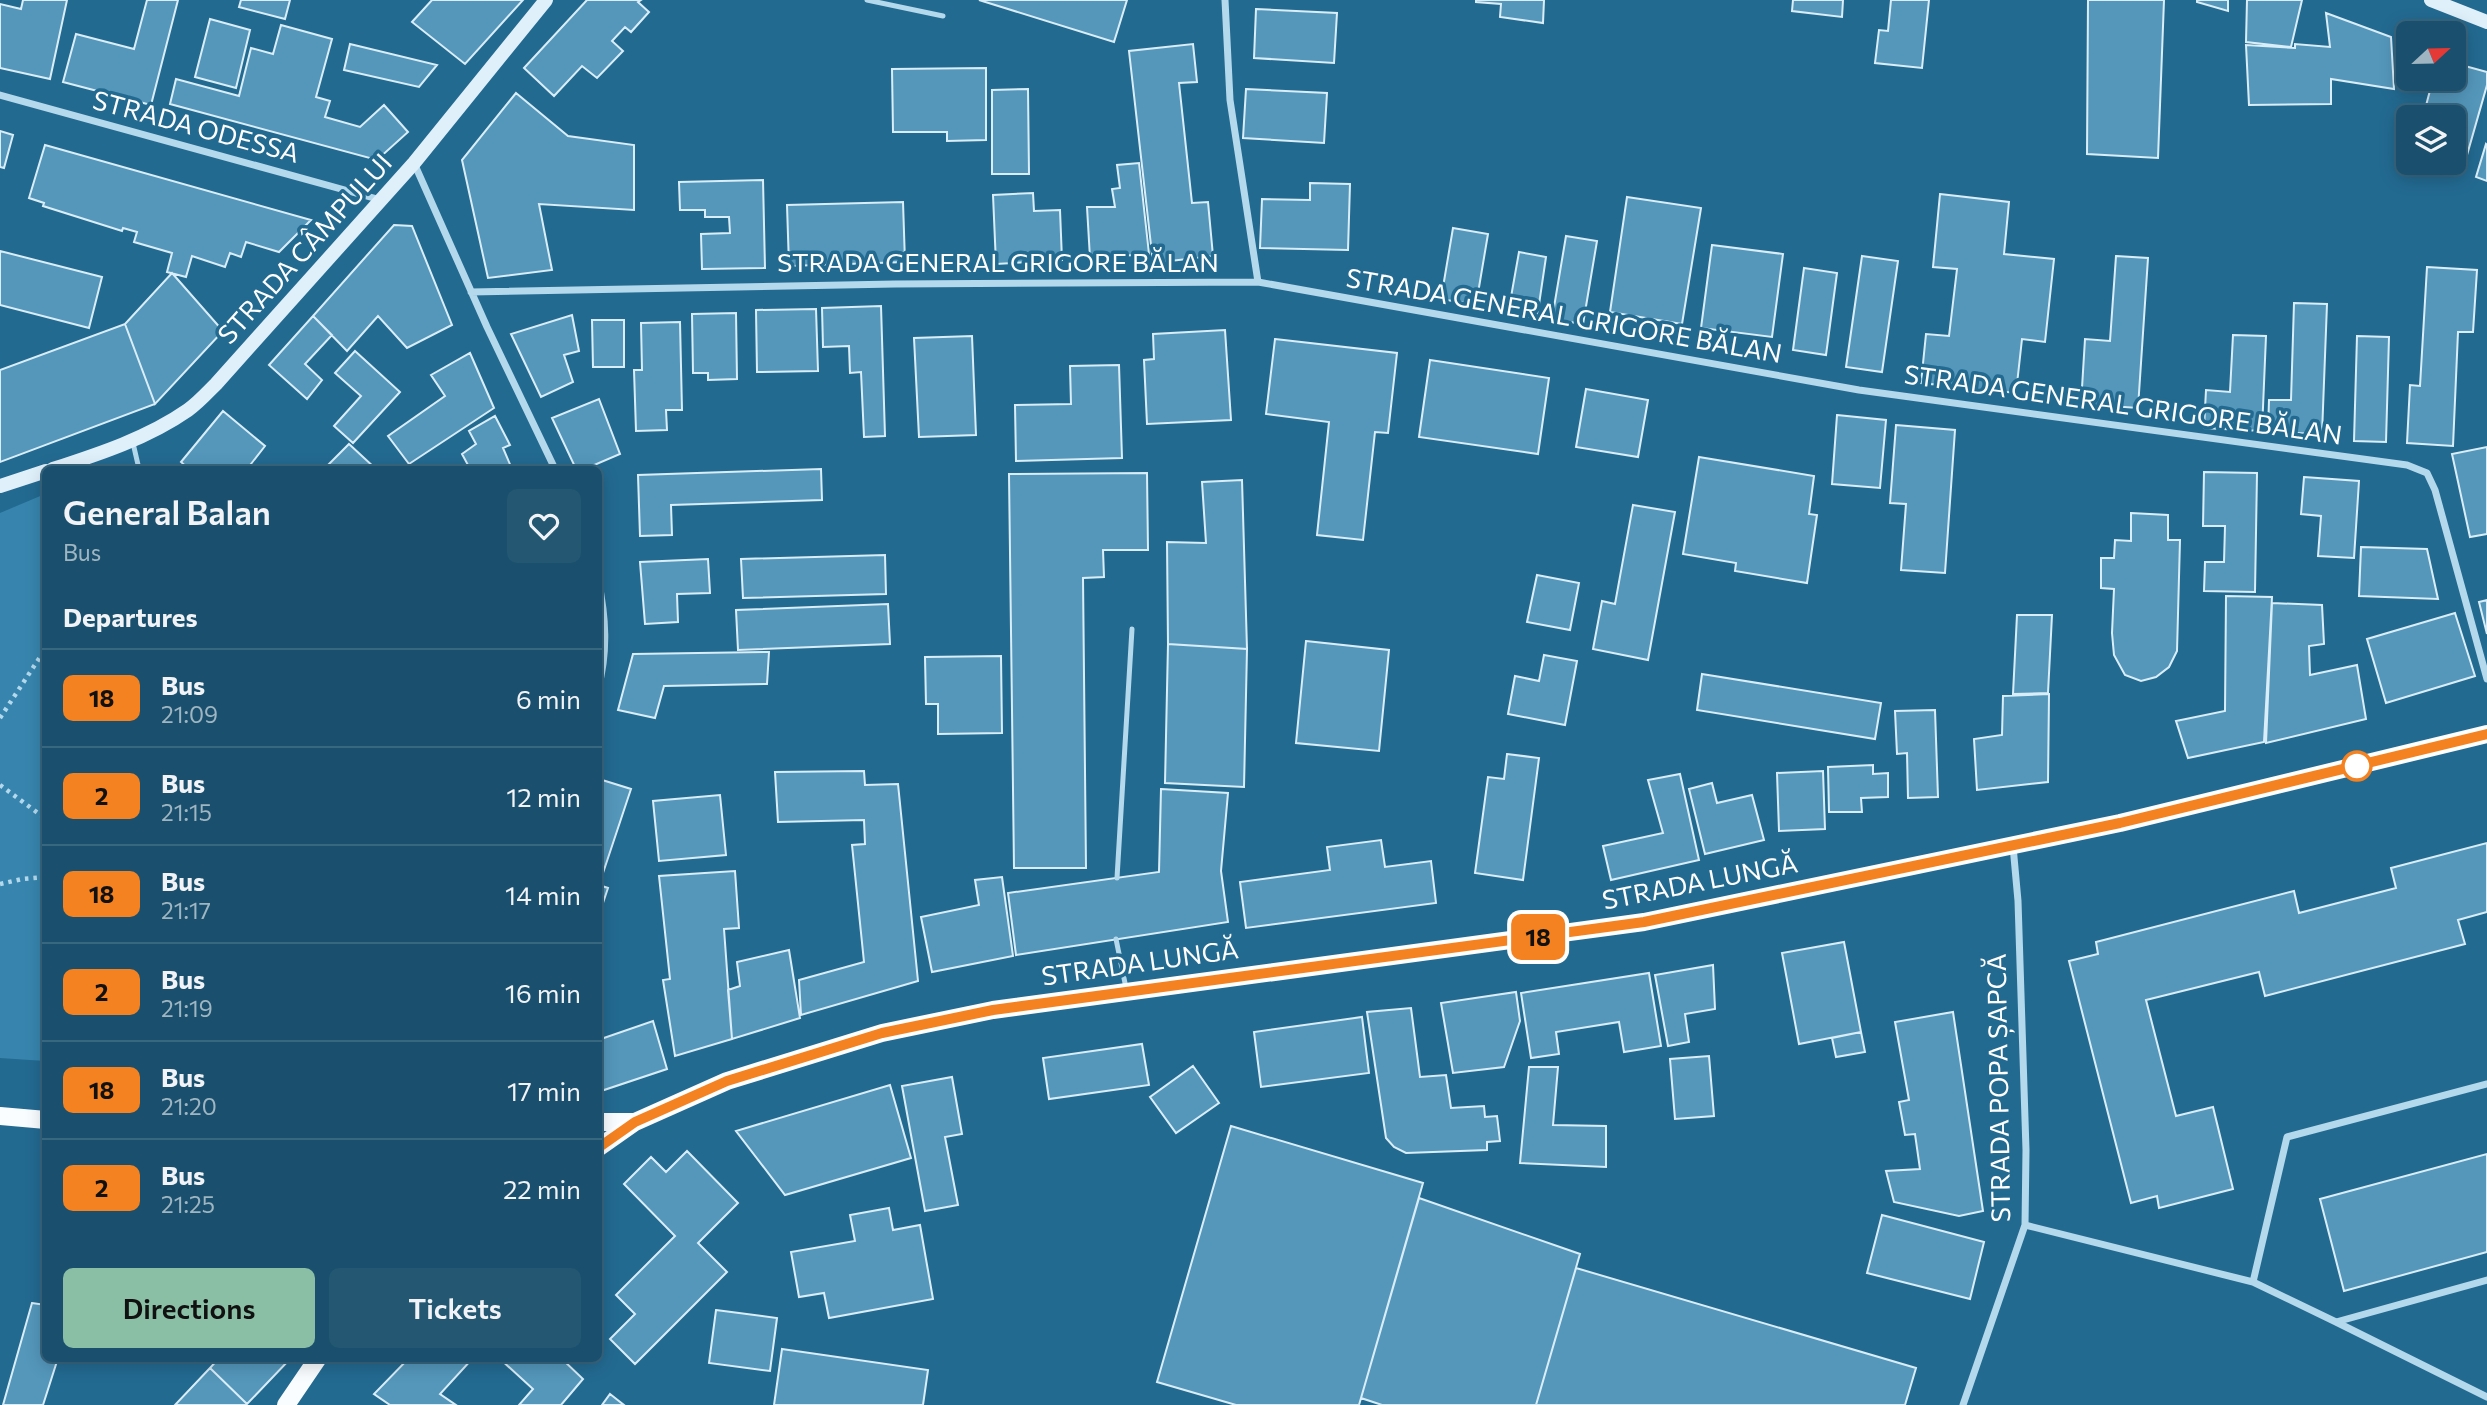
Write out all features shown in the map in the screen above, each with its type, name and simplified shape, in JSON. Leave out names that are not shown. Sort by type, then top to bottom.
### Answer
[{"type":"main road","name":"STRADA LUNGĂ","points":[[602,1145],[635,1122],[727,1081],[882,1033],[993,1010],[1644,922],[2120,823],[2487,734]]},
{"type":"main road","points":[[0,1116],[42,1120]]},
{"type":"main road","name":"STRADA LUNGĂ","points":[[602,1122],[635,1122]]},
{"type":"main road","points":[[286,1405],[315,1362]]},
{"type":"street","name":"STRADA CÂMPULUI","points":[[61,466],[132,440],[161,426],[190,408],[216,384],[382,201],[545,0]]},
{"type":"street","points":[[1225,0],[1230,100],[1258,282]]},
{"type":"street","points":[[2431,0],[2487,22]]},
{"type":"street","name":"STRADA ODESSA","points":[[0,94],[382,201]]},
{"type":"street","points":[[414,163],[471,292],[554,466]]},
{"type":"street","name":"STRADA GENERAL GRIGORE BĂLAN","points":[[471,292],[895,284],[1258,282],[1860,390],[2407,465],[2427,473],[2435,490],[2487,679]]},
{"type":"street","points":[[0,486],[42,472]]},
{"type":"street","points":[[602,598],[606,638],[602,675]]},
{"type":"street","name":"STRADA POPA ȘAPCĂ","points":[[1963,1405],[2025,1225],[2026,1150],[2018,901],[2013,846]]},
{"type":"street","points":[[2253,1282],[2287,1137],[2487,1084]]},
{"type":"street","points":[[2025,1225],[2253,1282],[2487,1397]]},
{"type":"street","points":[[2336,1322],[2487,1280]]},
{"type":"lane","points":[[867,0],[943,16]]},
{"type":"lane","points":[[132,440],[138,466]]},
{"type":"lane","points":[[1117,878],[1132,629]]},
{"type":"lane","points":[[1116,939],[1127,991]]},
{"type":"path","points":[[0,718],[42,654]]},
{"type":"path","points":[[0,785],[42,815]]},
{"type":"path","points":[[0,884],[42,877]]},
{"type":"shaded area","points":[[42,495],[42,1061],[0,1058],[0,513]]},
{"type":"building","points":[[23,0],[67,0],[50,79],[0,68],[0,4],[21,9]]},
{"type":"building","points":[[147,0],[178,0],[151,105],[63,82],[76,34],[134,49]]},
{"type":"building","points":[[241,0],[290,0],[285,19],[239,7]]},
{"type":"building","points":[[432,0],[523,0],[465,64],[412,22]]},
{"type":"building","points":[[587,0],[641,0],[638,2],[649,12],[631,32],[625,27],[612,41],[623,51],[597,78],[582,66],[554,96],[524,68]]},
{"type":"building","points":[[979,0],[1127,0],[1114,42]]},
{"type":"building","points":[[1476,0],[1544,0],[1543,23],[1500,17],[1501,4]]},
{"type":"building","points":[[1793,0],[1843,0],[1842,17],[1792,11]]},
{"type":"building","points":[[1891,0],[1929,0],[1922,68],[1875,63],[1879,30],[1888,31]]},
{"type":"building","points":[[2088,0],[2164,0],[2158,158],[2087,154]]},
{"type":"building","points":[[2228,0],[2228,11],[2197,2]]},
{"type":"building","points":[[2247,0],[2302,0],[2291,47],[2246,42]]},
{"type":"building","points":[[1256,9],[1337,13],[1334,63],[1254,58]]},
{"type":"building","points":[[2326,13],[2391,37],[2394,89],[2331,79],[2331,104],[2249,105],[2246,45],[2295,48],[2295,44],[2330,47]]},
{"type":"building","points":[[210,19],[250,30],[236,88],[195,77]]},
{"type":"building","points":[[281,25],[332,39],[316,97],[330,101],[325,117],[360,127],[384,105],[408,132],[377,160],[170,104],[176,79],[239,96],[251,48],[273,54]]},
{"type":"building","points":[[350,44],[437,65],[419,87],[344,70]]},
{"type":"building","points":[[1193,44],[1197,82],[1179,83],[1192,203],[1208,202],[1213,256],[1153,263],[1129,51]]},
{"type":"building","points":[[2466,66],[2487,72],[2487,85],[2466,158],[2466,105],[2426,105],[2430,91],[2466,91]]},
{"type":"building","points":[[986,68],[986,140],[947,141],[947,132],[893,132],[892,69]]},
{"type":"building","points":[[1028,89],[1029,174],[992,174],[992,90]]},
{"type":"building","points":[[1246,89],[1327,93],[1324,143],[1243,138]]},
{"type":"building","points":[[516,93],[568,136],[634,145],[634,210],[539,204],[552,270],[488,278],[462,160]]},
{"type":"building","points":[[0,131],[13,135],[4,168],[0,167]]},
{"type":"building","points":[[45,145],[311,220],[279,252],[246,242],[241,257],[230,253],[225,267],[192,256],[186,277],[167,272],[172,253],[134,242],[137,232],[123,228],[122,231],[43,206],[44,203],[29,198]]},
{"type":"building","points":[[2487,145],[2487,181],[2476,177]]},
{"type":"building","points":[[1139,163],[1149,254],[1090,258],[1087,207],[1115,207],[1112,189],[1120,188],[1117,165]]},
{"type":"building","points":[[763,180],[765,268],[702,269],[701,234],[730,233],[729,217],[705,217],[705,210],[680,210],[679,182]]},
{"type":"building","points":[[1310,183],[1350,184],[1348,250],[1260,248],[1262,199],[1310,200]]},
{"type":"building","points":[[1033,193],[1034,211],[1060,210],[1062,260],[996,264],[993,195]]},
{"type":"building","points":[[1940,194],[2009,202],[2004,254],[2054,259],[2045,342],[2022,339],[2016,393],[1921,383],[1926,334],[1949,336],[1957,269],[1933,267]]},
{"type":"building","points":[[1627,197],[1701,208],[1682,324],[1610,312]]},
{"type":"building","points":[[903,202],[905,262],[789,266],[787,205]]},
{"type":"building","points":[[394,225],[412,226],[452,325],[407,348],[378,316],[347,351],[313,316]]},
{"type":"building","points":[[1453,228],[1488,234],[1476,305],[1441,299]]},
{"type":"building","points":[[1566,236],[1597,241],[1583,324],[1552,319]]},
{"type":"building","points":[[1712,245],[1783,254],[1772,337],[1701,328]]},
{"type":"building","points":[[0,251],[102,277],[89,328],[0,305]]},
{"type":"building","points":[[1519,252],[1546,257],[1537,318],[1508,314]]},
{"type":"building","points":[[1862,256],[1898,261],[1882,372],[1846,367]]},
{"type":"building","points":[[2116,256],[2148,258],[2138,408],[2081,404],[2085,339],[2110,341]]},
{"type":"building","points":[[2427,267],[2477,270],[2473,332],[2458,332],[2453,446],[2407,443],[2410,385],[2420,386]]},
{"type":"building","points":[[1804,268],[1837,273],[1826,355],[1793,350]]},
{"type":"building","points":[[172,273],[223,331],[155,404],[125,324]]},
{"type":"building","points":[[2294,303],[2327,304],[2322,434],[2268,432],[2269,400],[2291,400]]},
{"type":"building","points":[[881,306],[885,436],[864,437],[861,372],[850,373],[849,346],[823,347],[822,308]]},
{"type":"building","points":[[816,309],[818,371],[757,372],[756,310]]},
{"type":"building","points":[[736,313],[737,379],[708,380],[708,373],[693,373],[692,314]]},
{"type":"building","points":[[572,315],[579,351],[564,355],[573,382],[541,397],[511,334]]},
{"type":"building","points":[[313,316],[332,335],[305,364],[322,380],[307,399],[269,365]]},
{"type":"building","points":[[592,320],[624,320],[624,367],[593,367]]},
{"type":"building","points":[[680,322],[682,410],[666,410],[667,430],[636,431],[634,370],[642,370],[641,323]]},
{"type":"building","points":[[125,324],[155,404],[0,462],[0,370]]},
{"type":"building","points":[[1225,330],[1231,420],[1147,424],[1144,360],[1154,359],[1153,334]]},
{"type":"building","points":[[2233,335],[2266,336],[2262,431],[2204,428],[2206,390],[2230,392]]},
{"type":"building","points":[[972,336],[976,435],[919,437],[914,338]]},
{"type":"building","points":[[2357,336],[2389,337],[2386,442],[2354,441]]},
{"type":"building","points":[[1275,339],[1397,353],[1388,433],[1375,432],[1363,540],[1317,535],[1329,422],[1266,414]]},
{"type":"building","points":[[355,351],[400,392],[353,443],[334,426],[361,396],[335,373]]},
{"type":"building","points":[[470,353],[494,408],[409,464],[388,436],[445,396],[431,375]]},
{"type":"building","points":[[1430,360],[1549,378],[1538,454],[1419,437]]},
{"type":"building","points":[[1119,365],[1122,458],[1016,461],[1015,405],[1071,404],[1070,366]]},
{"type":"building","points":[[1586,389],[1648,400],[1638,457],[1576,447]]},
{"type":"building","points":[[599,399],[620,454],[592,466],[575,466],[552,418]]},
{"type":"building","points":[[223,411],[265,446],[249,466],[186,466],[181,462]]},
{"type":"building","points":[[1837,415],[1886,420],[1880,488],[1832,484]]},
{"type":"building","points":[[495,416],[510,445],[503,448],[511,466],[466,466],[462,454],[476,444],[469,431]]},
{"type":"building","points":[[1896,425],[1955,430],[1945,573],[1901,570],[1906,504],[1890,503]]},
{"type":"building","points":[[349,444],[373,466],[327,466]]},
{"type":"building","points":[[2487,447],[2487,534],[2470,537],[2452,454]]},
{"type":"building","points":[[1699,457],[1814,476],[1809,514],[1817,515],[1807,583],[1735,571],[1736,563],[1683,554]]},
{"type":"building","points":[[821,469],[822,500],[671,505],[672,535],[640,536],[638,475]]},
{"type":"building","points":[[2204,472],[2257,473],[2255,592],[2204,591],[2205,562],[2224,562],[2225,526],[2203,526]]},
{"type":"building","points":[[1147,473],[1148,550],[1103,550],[1104,577],[1083,578],[1086,868],[1014,868],[1009,474]]},
{"type":"building","points":[[2304,477],[2359,481],[2354,558],[2318,556],[2321,516],[2301,514]]},
{"type":"building","points":[[1242,480],[1247,649],[1168,644],[1167,542],[1206,543],[1202,482]]},
{"type":"building","points":[[1633,505],[1675,512],[1648,660],[1593,649],[1602,601],[1615,604]]},
{"type":"building","points":[[2131,513],[2168,515],[2168,540],[2180,540],[2177,651],[2169,667],[2156,677],[2141,681],[2125,675],[2114,655],[2114,589],[2101,588],[2101,558],[2114,558],[2115,540],[2131,541]]},
{"type":"building","points":[[2361,547],[2427,549],[2438,599],[2359,596]]},
{"type":"building","points":[[885,555],[886,594],[743,598],[741,559]]},
{"type":"building","points":[[708,559],[710,593],[677,594],[678,622],[645,624],[640,562]]},
{"type":"building","points":[[1537,575],[1579,583],[1570,630],[1527,622]]},
{"type":"building","points":[[2226,596],[2272,597],[2264,742],[2188,758],[2176,721],[2225,711]]},
{"type":"building","points":[[2487,600],[2487,634],[2479,602]]},
{"type":"building","points":[[2272,603],[2322,605],[2324,644],[2309,646],[2310,675],[2357,665],[2366,719],[2266,743]]},
{"type":"building","points":[[888,604],[890,644],[738,650],[736,610]]},
{"type":"building","points":[[2455,613],[2475,676],[2386,703],[2367,639]]},
{"type":"building","points":[[2017,615],[2052,615],[2048,693],[2013,694]]},
{"type":"building","points":[[1306,641],[1389,650],[1379,751],[1296,743]]},
{"type":"building","points":[[1168,644],[1247,649],[1244,787],[1165,783]]},
{"type":"building","points":[[769,652],[767,684],[664,686],[655,718],[618,710],[633,654]]},
{"type":"building","points":[[1544,655],[1577,661],[1565,725],[1508,714],[1515,676],[1539,681]]},
{"type":"building","points":[[1001,656],[1002,733],[938,734],[938,704],[926,704],[925,657]]},
{"type":"building","points":[[1702,674],[1881,703],[1875,739],[1697,710]]},
{"type":"building","points":[[2049,694],[2048,782],[1977,790],[1974,739],[2002,735],[2003,696]]},
{"type":"building","points":[[1935,710],[1938,797],[1908,798],[1907,753],[1897,754],[1895,711]]},
{"type":"building","points":[[1507,754],[1539,758],[1523,880],[1475,873],[1488,777],[1504,779]]},
{"type":"building","points":[[1873,765],[1873,774],[1888,773],[1888,797],[1861,798],[1862,812],[1829,812],[1828,767]]},
{"type":"building","points":[[864,771],[865,785],[898,784],[918,981],[801,1015],[799,980],[864,962],[852,845],[865,844],[864,820],[778,822],[775,772]]},
{"type":"building","points":[[1823,771],[1825,829],[1779,831],[1777,773]]},
{"type":"building","points":[[1680,774],[1699,860],[1611,880],[1603,846],[1663,833],[1648,780]]},
{"type":"building","points":[[602,780],[631,789],[602,876]]},
{"type":"building","points":[[1712,783],[1717,803],[1752,795],[1764,840],[1705,854],[1689,789]]},
{"type":"building","points":[[1161,789],[1228,793],[1221,871],[1228,922],[1016,955],[1008,893],[1159,872]]},
{"type":"building","points":[[720,795],[726,855],[659,861],[653,801]]},
{"type":"building","points":[[1381,840],[1385,867],[1431,861],[1436,903],[1246,928],[1240,882],[1330,870],[1327,847]]},
{"type":"building","points":[[2487,843],[2487,912],[2458,920],[2465,944],[2265,996],[2259,972],[2146,1000],[2176,1116],[2213,1107],[2233,1189],[2159,1208],[2157,1196],[2131,1203],[2069,961],[2098,954],[2096,942],[2294,891],[2299,913],[2396,888],[2391,868]]},
{"type":"building","points":[[735,871],[739,928],[724,929],[732,1039],[675,1056],[663,980],[670,979],[659,876]]},
{"type":"building","points":[[1002,877],[1013,956],[932,972],[921,917],[979,905],[975,880]]},
{"type":"building","points":[[602,886],[608,888],[602,906]]},
{"type":"building","points":[[1844,942],[1861,1032],[1799,1044],[1782,953]]},
{"type":"building","points":[[789,950],[800,1018],[732,1039],[728,990],[740,986],[737,962]]},
{"type":"building","points":[[1713,965],[1715,1009],[1685,1014],[1689,1042],[1668,1046],[1655,975]]},
{"type":"building","points":[[1649,973],[1661,1046],[1624,1052],[1619,1022],[1556,1032],[1559,1054],[1531,1058],[1521,993]]},
{"type":"building","points":[[1516,992],[1520,1021],[1504,1067],[1453,1073],[1441,1003]]},
{"type":"building","points":[[1411,1008],[1420,1077],[1446,1075],[1451,1108],[1484,1106],[1485,1117],[1497,1116],[1500,1141],[1487,1142],[1487,1150],[1406,1153],[1394,1147],[1386,1138],[1367,1012]]},
{"type":"building","points":[[1953,1012],[1983,1211],[1959,1216],[1894,1202],[1886,1171],[1920,1169],[1915,1134],[1905,1135],[1899,1102],[1909,1100],[1895,1022]]},
{"type":"building","points":[[1362,1017],[1369,1073],[1261,1087],[1254,1032]]},
{"type":"building","points":[[653,1021],[667,1069],[602,1091],[602,1039]]},
{"type":"building","points":[[1861,1032],[1865,1052],[1836,1057],[1832,1038]]},
{"type":"building","points":[[1142,1044],[1149,1085],[1049,1099],[1043,1058]]},
{"type":"building","points":[[1709,1056],[1714,1116],[1675,1119],[1670,1059]]},
{"type":"building","points":[[1193,1066],[1219,1103],[1176,1133],[1150,1097]]},
{"type":"building","points":[[1529,1067],[1558,1067],[1553,1125],[1606,1126],[1606,1167],[1520,1163]]},
{"type":"building","points":[[952,1077],[962,1134],[945,1137],[958,1205],[925,1211],[902,1086]]},
{"type":"building","points":[[890,1085],[911,1158],[785,1195],[736,1131]]},
{"type":"building","points":[[1231,1126],[1423,1183],[1359,1405],[1236,1405],[1157,1382]]},
{"type":"building","points":[[687,1151],[738,1203],[698,1243],[727,1272],[635,1364],[610,1339],[635,1314],[616,1295],[675,1236],[624,1184],[651,1157],[666,1172]]},
{"type":"building","points":[[2487,1154],[2487,1252],[2344,1291],[2320,1199]]},
{"type":"building","points":[[1419,1198],[1580,1254],[1536,1405],[1382,1405],[1361,1398]]},
{"type":"building","points":[[889,1208],[893,1230],[920,1225],[933,1299],[829,1318],[824,1293],[799,1297],[791,1252],[855,1241],[850,1215]]},
{"type":"building","points":[[1882,1215],[1984,1242],[1970,1299],[1867,1273]]},
{"type":"building","points":[[1576,1268],[1916,1368],[1905,1405],[1536,1405]]},
{"type":"building","points":[[32,1303],[42,1304],[42,1362],[57,1362],[43,1405],[3,1405]]},
{"type":"building","points":[[716,1310],[777,1318],[770,1371],[709,1363]]},
{"type":"building","points":[[782,1349],[928,1370],[923,1405],[774,1405]]},
{"type":"building","points":[[215,1362],[287,1362],[247,1404],[210,1368]]},
{"type":"building","points":[[405,1362],[469,1362],[440,1394],[456,1405],[390,1405],[374,1394]]},
{"type":"building","points":[[503,1362],[565,1362],[583,1379],[561,1405],[519,1405],[533,1389]]},
{"type":"building","points":[[210,1368],[247,1404],[246,1405],[175,1405]]},
{"type":"building","points":[[610,1394],[624,1405],[602,1405]]},
{"type":"bus line","name":"18","points":[[602,1145],[635,1122],[727,1081],[882,1033],[993,1010],[1644,922],[2120,823],[2487,734]]}]
